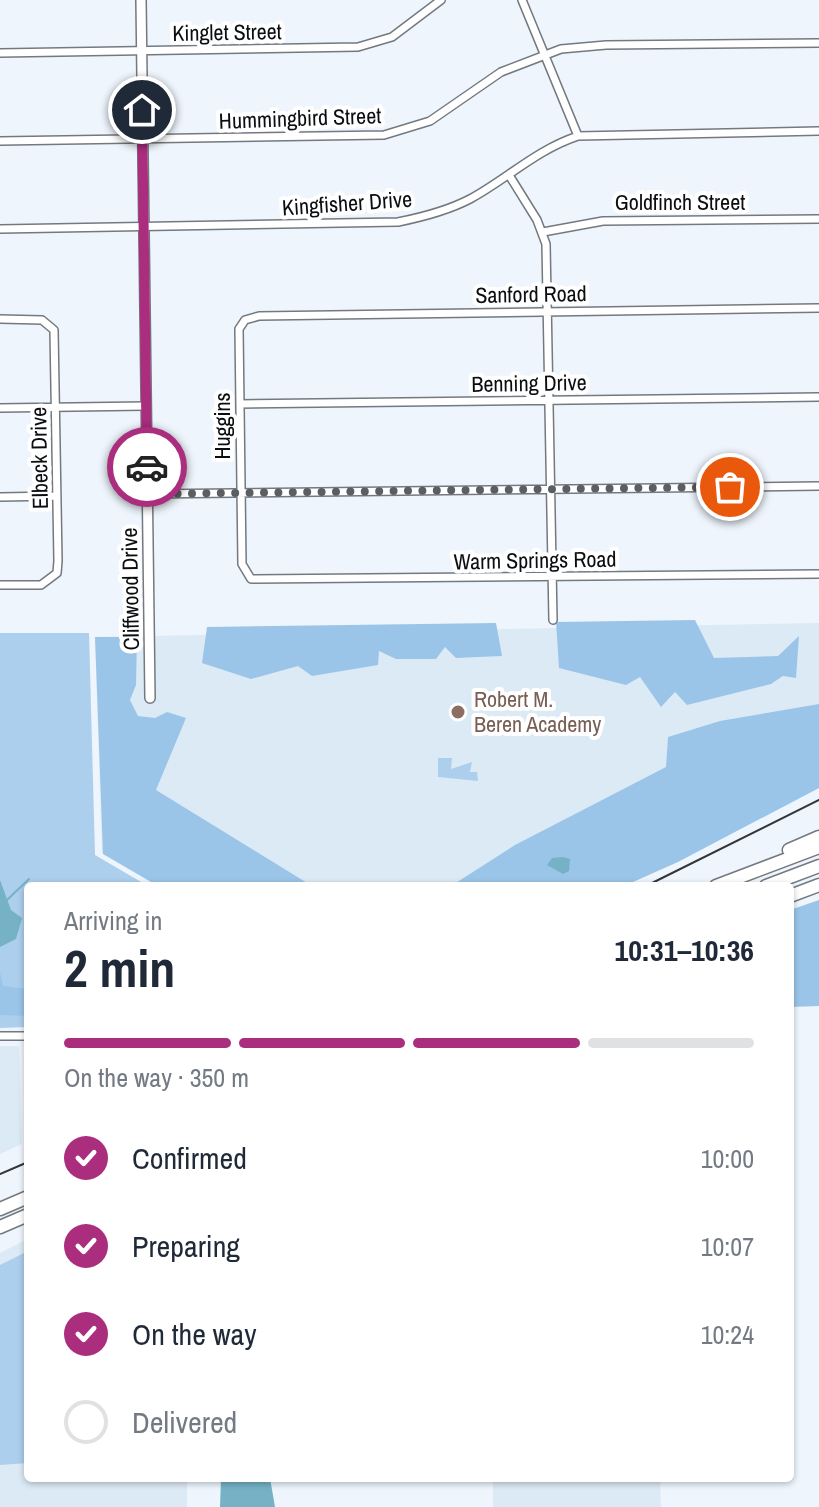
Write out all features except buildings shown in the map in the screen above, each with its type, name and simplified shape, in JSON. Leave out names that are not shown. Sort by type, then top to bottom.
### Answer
[{"type":"highway","points":[[724,882],[819,837]]},
{"type":"highway","points":[[725,882],[819,847]]},
{"type":"highway","points":[[777,882],[819,866]]},
{"type":"highway","points":[[794,894],[819,885]]},
{"type":"highway","points":[[0,1202],[24,1195]]},
{"type":"highway","points":[[0,1209],[24,1196]]},
{"type":"highway","points":[[2,1228],[24,1217]]},
{"type":"street","name":"Cliffwood Drive","points":[[141,0],[150,698]]},
{"type":"street","points":[[522,0],[542,55],[560,88],[578,136]]},
{"type":"street","name":"Kinglet Street","points":[[0,53],[358,47],[392,37],[437,1]]},
{"type":"street","name":"Hummingbird Street","points":[[0,141],[367,136],[400,131],[430,121],[501,72],[542,55],[595,45],[819,43]]},
{"type":"street","name":"Kingfisher Drive","points":[[0,229],[398,222],[458,205],[509,175],[543,150],[578,136],[819,131]]},
{"type":"street","points":[[509,175],[543,232],[548,312],[553,620]]},
{"type":"street","name":"Goldfinch Street","points":[[543,232],[603,221],[819,219]]},
{"type":"street","name":"Sanford Road","points":[[245,320],[259,316],[819,308]]},
{"type":"street","name":"Elbeck Drive","points":[[0,319],[45,321],[54,330],[57,496],[57,573],[51,580],[36,585],[0,585]]},
{"type":"street","name":"Huggins","points":[[245,320],[239,329],[242,564],[251,579]]},
{"type":"street","name":"Benning Drive","points":[[240,404],[819,397]]},
{"type":"street","points":[[0,408],[146,406]]},
{"type":"street","points":[[147,494],[819,486]]},
{"type":"street","points":[[0,497],[57,496]]},
{"type":"street","name":"Warm Springs Road","points":[[251,579],[819,574]]},
{"type":"street","points":[[0,1036],[24,1036]]},
{"type":"shaded area","points":[[695,620],[714,658],[778,656],[799,636],[796,678],[783,676],[771,684],[687,705],[675,692],[661,707],[640,677],[626,685],[559,668],[556,622]]},
{"type":"shaded area","points":[[496,623],[502,656],[456,658],[445,647],[436,659],[396,659],[379,651],[378,665],[312,676],[298,666],[251,679],[202,663],[207,627]]},
{"type":"shaded area","name":"Robert M. Beren Academy","points":[[819,623],[819,788],[632,882],[151,882],[102,853],[95,637]]},
{"type":"shaded area","points":[[0,633],[89,633],[95,855],[141,882],[24,882],[24,1027],[0,1028]]},
{"type":"shaded area","points":[[95,637],[137,637],[136,685],[130,700],[138,716],[155,718],[167,712],[186,718],[156,790],[306,882],[151,882],[103,854]]},
{"type":"shaded area","points":[[819,704],[819,788],[678,862],[633,882],[457,882],[515,845],[666,767],[668,737],[720,721]]},
{"type":"shaded area","points":[[438,758],[452,758],[451,769],[472,762],[470,772],[477,772],[478,781],[438,777]]},
{"type":"shaded area","points":[[552,858],[570,859],[569,871],[563,874],[547,865]]},
{"type":"shaded area","points":[[0,880],[11,910],[22,918],[16,939],[0,947]]},
{"type":"shaded area","points":[[819,900],[819,1006],[794,1007],[794,909]]},
{"type":"shaded area","points":[[0,972],[3,986],[24,989],[24,1016],[0,1015]]},
{"type":"shaded area","points":[[0,1046],[19,1046],[22,1144],[0,1154]]},
{"type":"shaded area","points":[[24,1241],[24,1482],[187,1482],[187,1507],[0,1507],[0,1253]]},
{"type":"shaded area","points":[[24,1253],[24,1463],[0,1465],[0,1265]]},
{"type":"shaded area","points":[[221,1482],[271,1482],[275,1507],[220,1507]]},
{"type":"shaded area","points":[[493,1482],[660,1482],[661,1507],[493,1507]]},
{"type":"waterway","points":[[26,882],[29,879]]},
{"type":"waterway","points":[[7,900],[24,884]]},
{"type":"railway","points":[[654,882],[819,800]]},
{"type":"railway","points":[[0,1174],[24,1164]]},
{"type":"way so far","points":[[147,467],[147,494],[730,487]]},
{"type":"place","name":"Robert M. Beren Academy","points":[[458,712]]},
{"type":"route","points":[[142,110],[147,467]]}]
